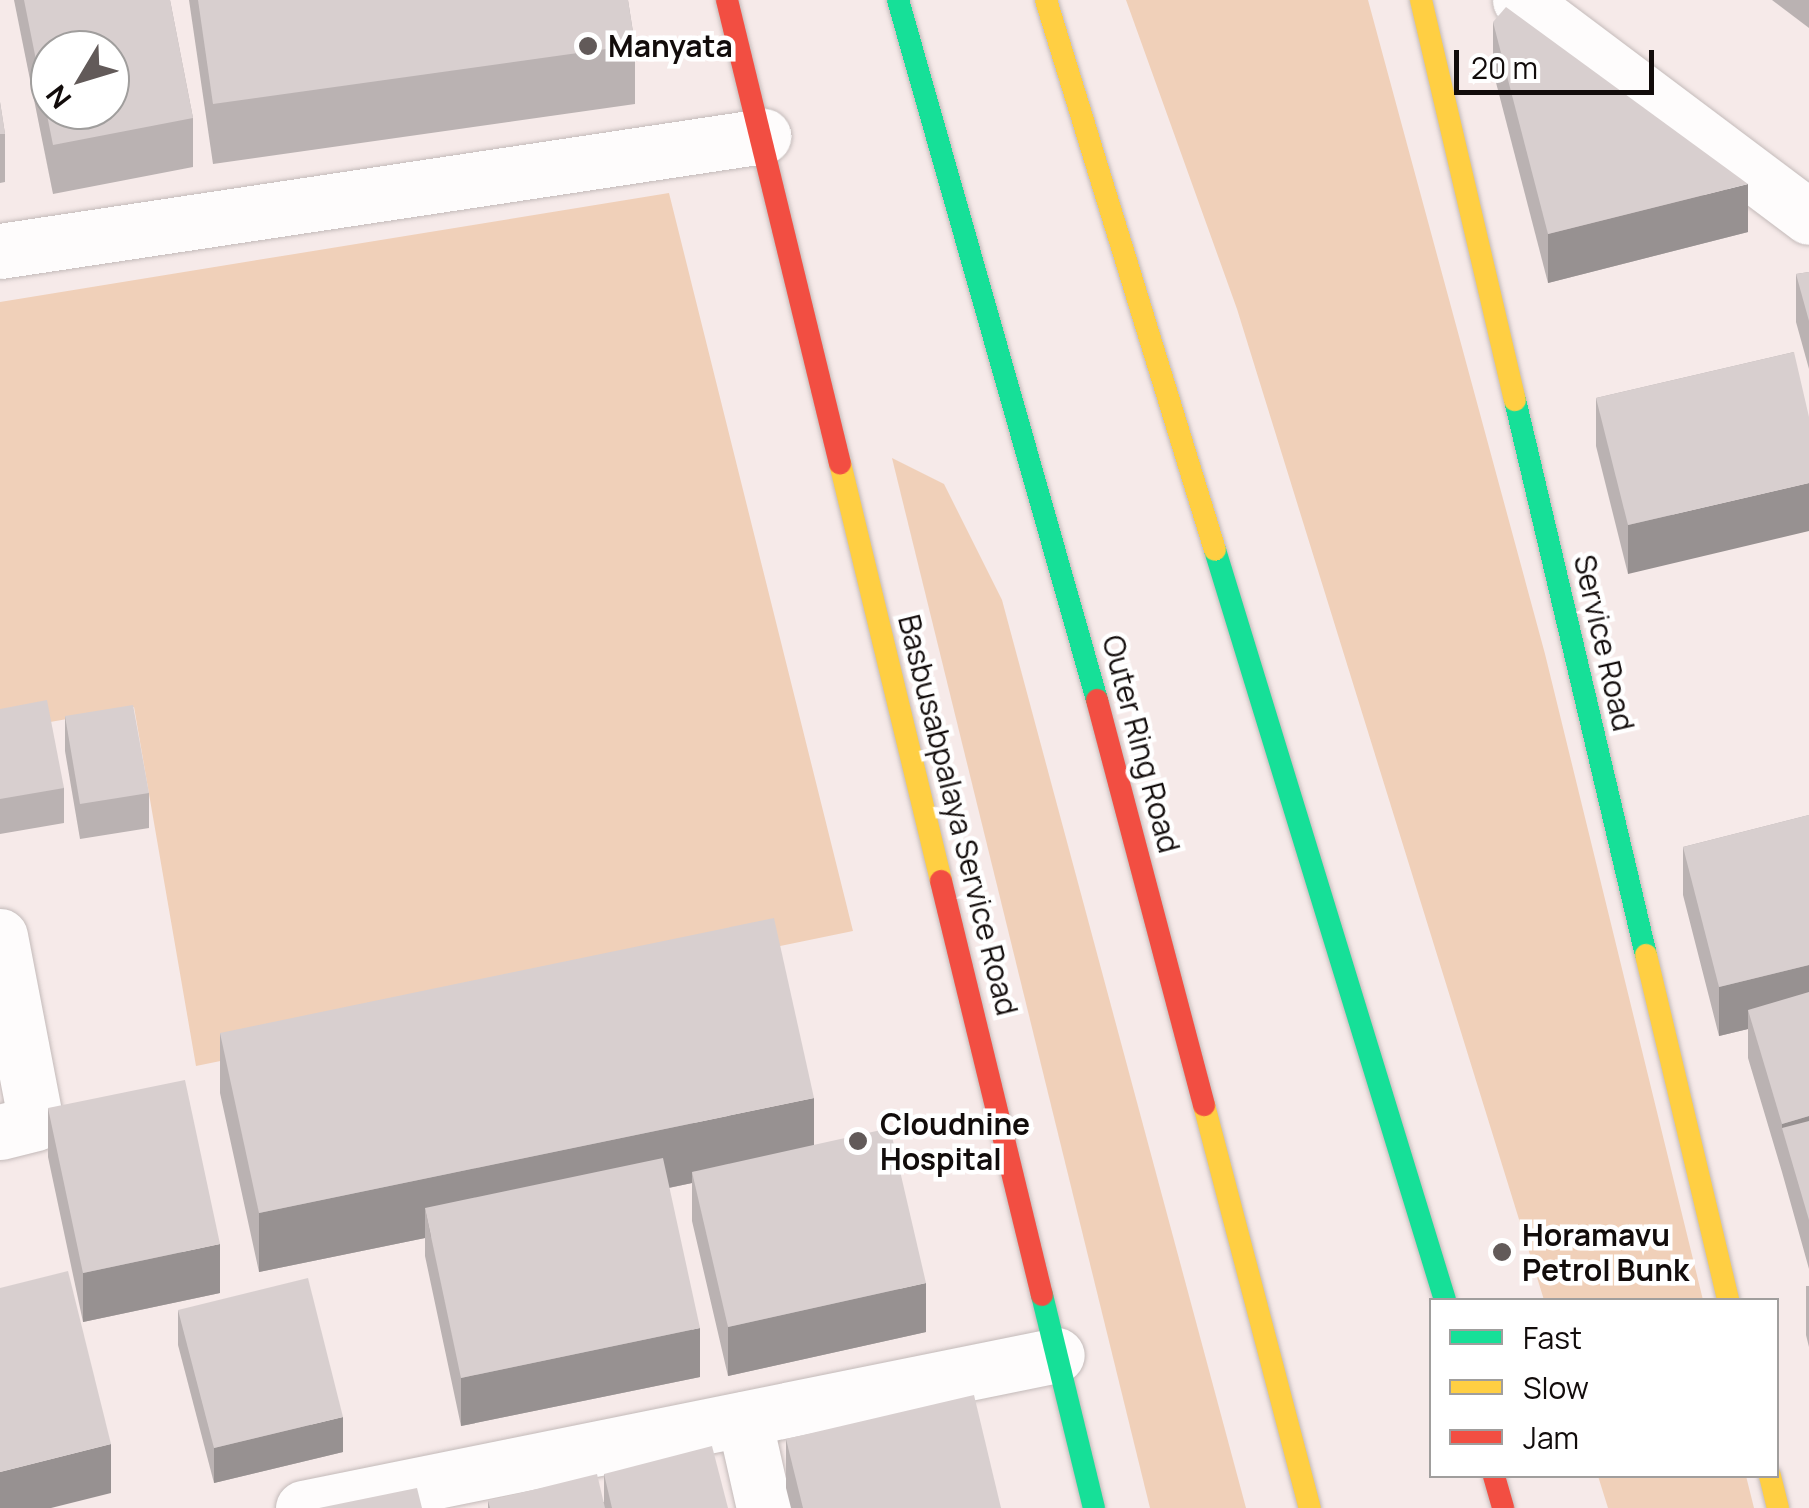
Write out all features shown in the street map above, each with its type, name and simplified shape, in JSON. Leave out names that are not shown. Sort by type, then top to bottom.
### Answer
[{"type":"main road","name":"Basbusabpalaya Service Road","points":[[727,0],[1094,1508]]},
{"type":"main road","name":"Outer Ring Road","points":[[898,0],[1013,383],[1310,1508]]},
{"type":"main road","points":[[1046,0],[1444,1298]]},
{"type":"main road","name":"Service Road","points":[[1421,0],[1728,1298]]},
{"type":"main road","points":[[1495,1478],[1503,1508]]},
{"type":"main road","points":[[1770,1478],[1778,1508]]},
{"type":"street","points":[[1520,0],[1809,216]]},
{"type":"street","points":[[0,250],[762,136]]},
{"type":"street","points":[[0,936],[18,1127],[93,1116]]},
{"type":"street","points":[[303,1508],[436,1495],[744,1419],[1057,1355]]},
{"type":"street","points":[[744,1419],[764,1508]]},
{"type":"shaded area","points":[[1126,0],[1368,0],[1545,654],[1703,1298],[1543,1298],[1237,309]]},
{"type":"shaded area","points":[[669,193],[853,931],[196,1066],[134,707],[0,731],[0,302]]},
{"type":"shaded area","points":[[892,458],[944,484],[1002,600],[1246,1508],[1150,1508]]},
{"type":"shaded area","points":[[1599,1478],[1746,1478],[1754,1508],[1608,1508]]},
{"type":"building","points":[[24,0],[170,0],[193,118],[53,145],[50,130],[130,130],[130,30],[30,30]]},
{"type":"building","points":[[198,0],[628,0],[635,45],[213,104]]},
{"type":"building","points":[[1506,7],[1748,184],[1548,234],[1493,22]]},
{"type":"building","points":[[0,102],[5,134],[0,134]]},
{"type":"building","points":[[1809,272],[1809,321],[1796,274]]},
{"type":"building","points":[[1794,352],[1809,417],[1809,483],[1628,525],[1596,398]]},
{"type":"building","points":[[47,700],[64,788],[0,799],[0,709]]},
{"type":"building","points":[[133,705],[149,793],[80,804],[65,716]]},
{"type":"building","points":[[1809,815],[1809,965],[1719,987],[1683,847]]},
{"type":"building","points":[[774,918],[814,1098],[259,1213],[220,1033]]},
{"type":"building","points":[[1809,992],[1809,1116],[1782,1124],[1748,1010]]},
{"type":"building","points":[[185,1080],[220,1244],[83,1273],[48,1108]]},
{"type":"building","points":[[1809,1121],[1809,1220],[1782,1128]]},
{"type":"building","points":[[890,1128],[926,1283],[728,1327],[692,1172]]},
{"type":"building","points":[[663,1158],[700,1328],[461,1378],[425,1208]]},
{"type":"building","points":[[68,1271],[111,1444],[0,1472],[0,1288]]},
{"type":"building","points":[[308,1278],[343,1417],[214,1448],[178,1310]]},
{"type":"building","points":[[974,1395],[1001,1508],[803,1508],[786,1439]]},
{"type":"building","points":[[712,1446],[728,1508],[612,1508],[604,1474]]},
{"type":"building","points":[[597,1474],[605,1508],[490,1508],[488,1501]]},
{"type":"building","points":[[417,1488],[422,1508],[319,1508]]},
{"type":"traffic: fast","points":[[898,0],[1097,700]]},
{"type":"traffic: fast","points":[[1515,400],[1646,955]]},
{"type":"traffic: fast","points":[[1215,550],[1444,1298]]},
{"type":"traffic: fast","points":[[1042,1295],[1094,1508]]},
{"type":"traffic: slow","points":[[1046,0],[1215,550]]},
{"type":"traffic: slow","points":[[1421,0],[1515,400]]},
{"type":"traffic: slow","points":[[840,463],[941,881]]},
{"type":"traffic: slow","points":[[1646,955],[1728,1298]]},
{"type":"traffic: slow","points":[[1204,1105],[1310,1508]]},
{"type":"traffic: slow","points":[[1770,1478],[1778,1508]]},
{"type":"traffic: jam","points":[[727,0],[840,463]]},
{"type":"traffic: jam","points":[[1097,700],[1204,1105]]},
{"type":"traffic: jam","points":[[941,881],[1042,1295]]},
{"type":"traffic: jam","points":[[1495,1478],[1503,1508]]},
{"type":"place","name":"Manyata","points":[[588,46]]},
{"type":"place","name":"Cloudnine Hospital","points":[[858,1141]]},
{"type":"place","name":"Horamavu Petrol Bunk","points":[[1502,1252]]}]
